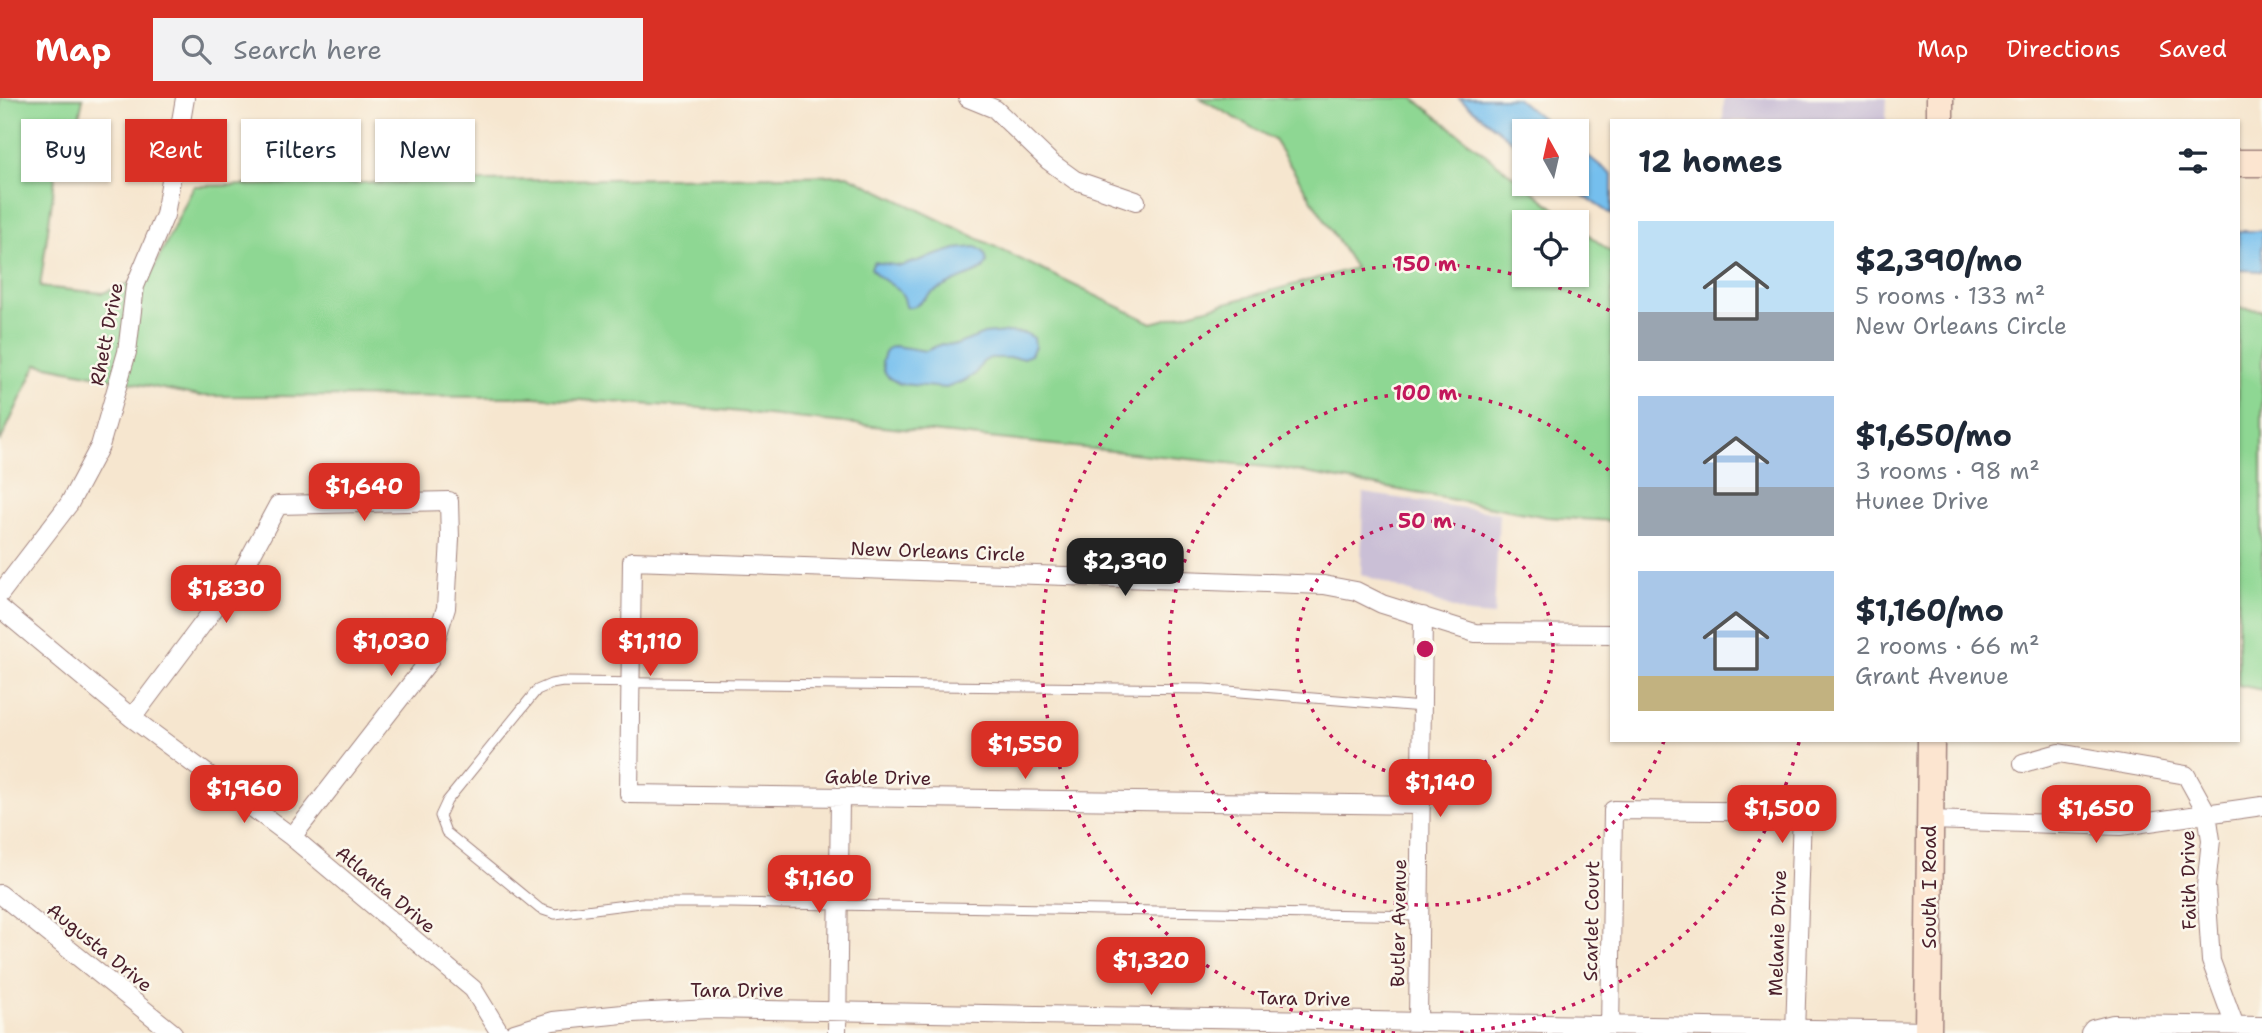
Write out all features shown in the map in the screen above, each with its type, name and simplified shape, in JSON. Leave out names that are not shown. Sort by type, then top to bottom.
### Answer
[{"type":"main road","points":[[1940,98],[1940,119]]},
{"type":"main road","points":[[2240,163],[2262,163]]},
{"type":"main road","name":"South I Road","points":[[1928,1032],[1931,742]]},
{"type":"street","name":"Rhett Drive","points":[[0,593],[69,504],[100,446],[127,352],[135,286],[165,215],[185,98]]},
{"type":"street","points":[[968,98],[995,109],[1049,161],[1075,180],[1136,201]]},
{"type":"street","points":[[132,718],[243,570],[278,505],[449,501],[446,608],[429,661],[292,837]]},
{"type":"street","name":"New Orleans Circle","points":[[630,683],[632,561],[1324,585],[1356,591],[1382,604],[1475,633],[1610,634]]},
{"type":"street","name":"Atlanta Drive","points":[[0,608],[132,718],[292,837],[473,989],[512,1033]]},
{"type":"street","name":"Butler Avenue","points":[[1418,1021],[1423,616]]},
{"type":"street","name":"Gable Drive","points":[[630,683],[629,794],[1420,805]]},
{"type":"street","name":"Faith Drive","points":[[2023,763],[2059,753],[2186,775],[2207,813],[2211,841],[2206,886],[2211,961],[2235,1026]]},
{"type":"street","points":[[837,1033],[840,797]]},
{"type":"street","points":[[1929,820],[2121,826],[2262,806]]},
{"type":"street","name":"Scarlet Court","points":[[1610,1029],[1613,810]]},
{"type":"street","name":"Melanie Drive","points":[[1613,810],[1802,812],[1795,1031]]},
{"type":"street","name":"Augusta Drive","points":[[0,894],[173,1033]]},
{"type":"street","name":"Tara Drive","points":[[512,1033],[553,1021],[709,1009],[1418,1021],[1610,1029],[1928,1032]]},
{"type":"street","points":[[2090,1033],[2113,1024],[2262,1026]]},
{"type":"lane","points":[[1419,916],[732,903],[641,903],[555,914],[540,908],[446,832],[440,816],[447,801],[537,690],[563,682],[1204,689],[1422,707]]},
{"type":"shaded area","points":[[1724,98],[1887,98],[1886,119],[1723,119]]},
{"type":"shaded area","points":[[1363,493],[1499,513],[1494,616],[1469,614],[1361,574]]},
{"type":"green space","points":[[0,98],[83,98],[79,119],[21,119],[21,182],[55,182],[40,287],[103,293],[150,276],[194,186],[847,175],[1152,323],[1355,268],[1274,140],[1200,98],[1413,98],[1512,175],[1512,196],[1539,196],[1557,210],[1512,210],[1512,287],[1589,287],[1589,235],[1610,251],[1610,521],[1547,517],[1285,469],[701,408],[535,397],[199,396],[37,364],[0,442]]},
{"type":"green space","points":[[2240,308],[2262,310],[2262,690],[2240,685]]},
{"type":"water","points":[[1459,98],[1516,98],[1543,119],[1512,119],[1512,141]]},
{"type":"water","points":[[1589,157],[1610,173],[1610,214],[1584,196],[1589,196]]},
{"type":"water","points":[[2240,231],[2262,231],[2262,271],[2240,270]]},
{"type":"water","points":[[975,247],[985,255],[987,263],[983,269],[936,290],[914,307],[906,307],[900,292],[871,268],[874,262],[901,266],[956,249]]},
{"type":"water","points":[[1025,333],[1034,338],[1035,346],[1031,355],[1023,358],[990,358],[983,362],[975,374],[946,388],[900,384],[889,378],[884,371],[882,361],[885,353],[895,346],[926,351],[941,344],[956,345],[984,334]]}]
